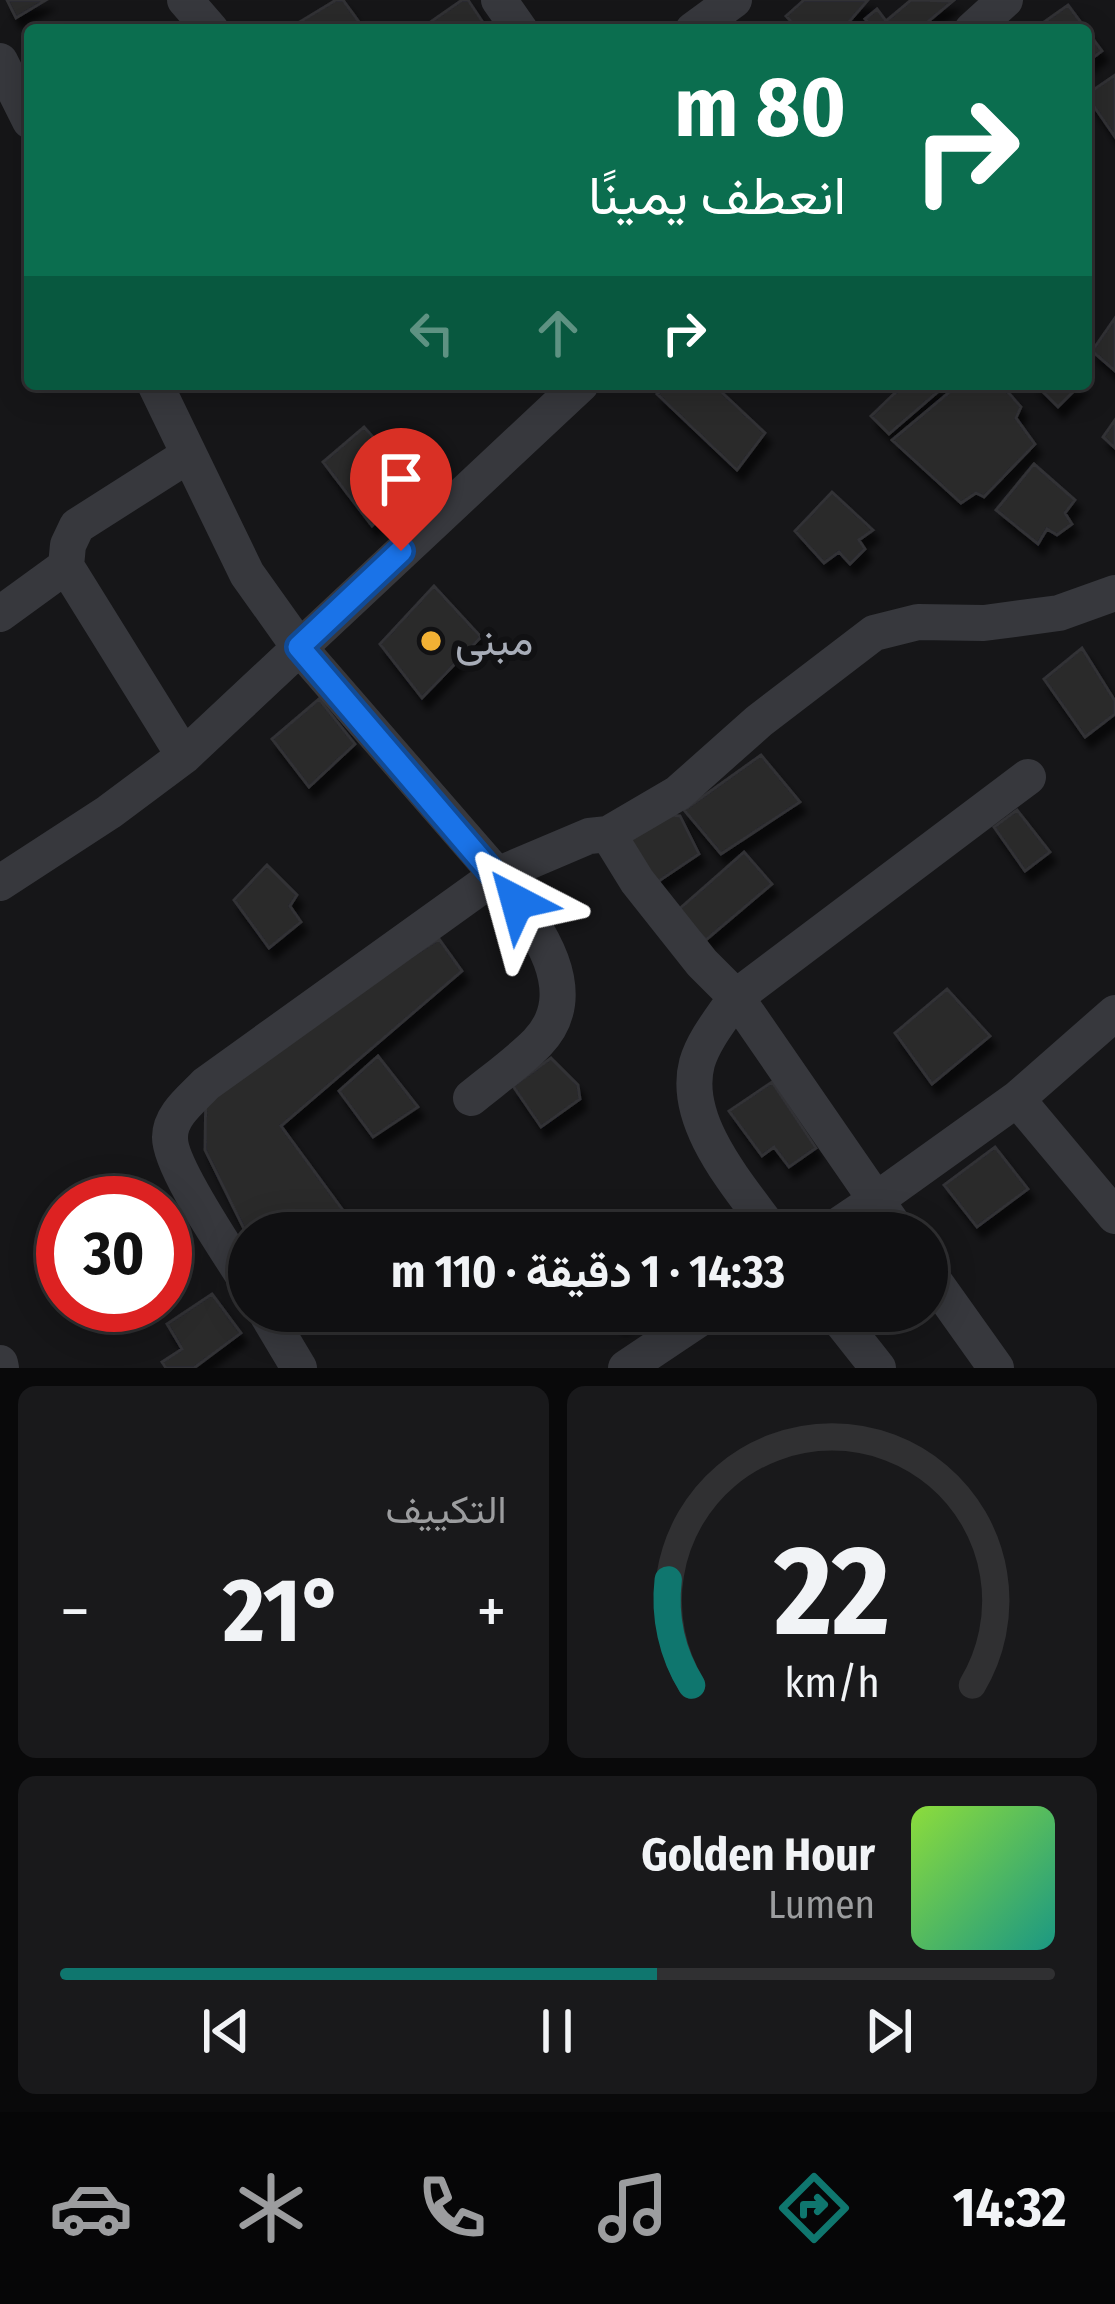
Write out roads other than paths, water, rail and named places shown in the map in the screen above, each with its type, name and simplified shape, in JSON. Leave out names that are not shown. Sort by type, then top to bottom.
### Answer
[{"type":"street","points":[[185,0],[206,24]]},
{"type":"street","points":[[701,24],[734,0]]},
{"type":"street","points":[[979,24],[1005,0]]},
{"type":"street","points":[[0,61],[24,109]]},
{"type":"street","points":[[157,390],[247,574],[299,647],[497,875],[550,953],[556,984],[554,1011],[538,1042],[471,1097]]},
{"type":"street","points":[[0,883],[184,756],[575,390]]},
{"type":"street","points":[[184,756],[66,566],[68,545],[77,526],[187,456]]},
{"type":"street","points":[[0,614],[66,566]]},
{"type":"street","points":[[228,1250],[174,1160],[170,1136],[176,1116],[206,1084],[497,875],[589,836],[608,834],[678,794],[759,721],[874,633],[918,622],[984,623],[1059,613],[1115,593]]},
{"type":"street","points":[[758,1212],[708,1142],[695,1078],[698,1063],[736,997],[1028,777]]},
{"type":"street","points":[[608,834],[650,897],[702,963],[736,997],[884,1212]]},
{"type":"street","points":[[858,1212],[1017,1100],[1115,1013]]},
{"type":"street","points":[[1017,1100],[1115,1216]]},
{"type":"street","points":[[948,1301],[996,1368]]},
{"type":"street","points":[[278,1332],[299,1368]]},
{"type":"street","points":[[626,1368],[680,1332]]},
{"type":"street","points":[[850,1332],[878,1368]]},
{"type":"place","name":"مبنى","points":[[431,641]]}]
